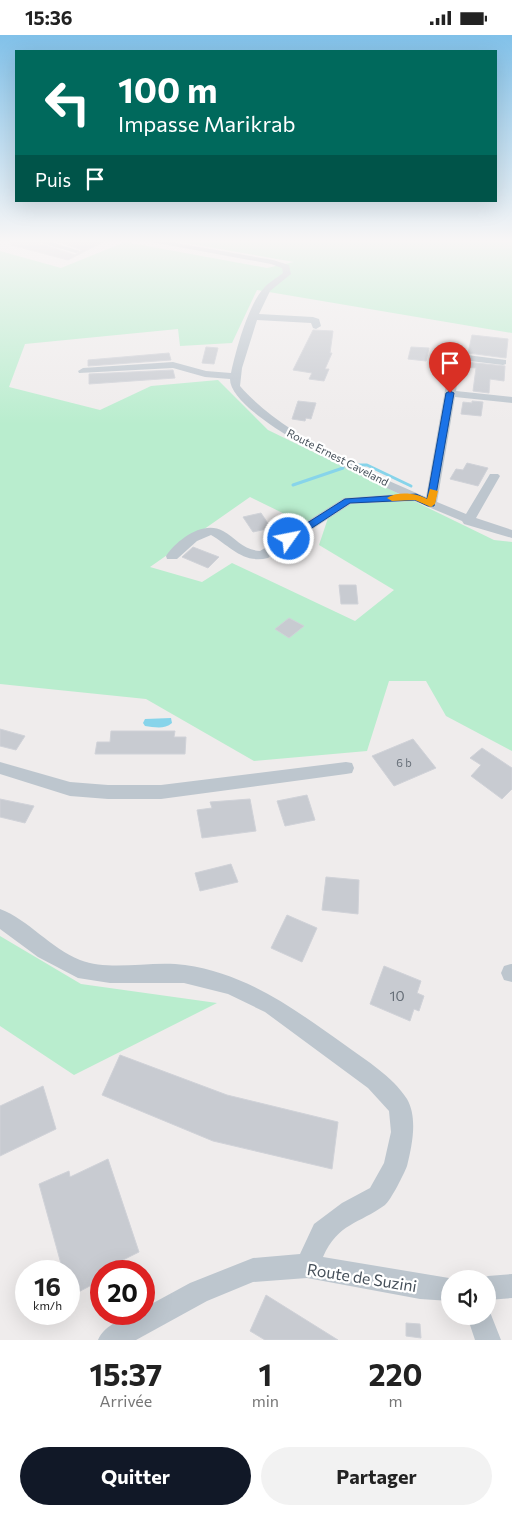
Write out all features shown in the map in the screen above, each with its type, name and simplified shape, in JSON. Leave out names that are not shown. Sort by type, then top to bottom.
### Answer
[{"type":"street","points":[[84,371],[173,365],[205,374],[234,376],[261,302]]},
{"type":"street","points":[[254,317],[313,320],[316,321],[316,325]]},
{"type":"street","points":[[431,504],[453,369],[459,357],[503,362]]},
{"type":"street","name":"Route Ernest Caveland","points":[[234,376],[235,385],[244,399],[290,434],[468,521],[512,534]]},
{"type":"street","points":[[450,393],[512,400]]},
{"type":"street","points":[[468,521],[494,476]]},
{"type":"street","points":[[172,556],[198,534],[209,530],[218,532],[234,548],[249,555],[264,555],[348,501],[416,497]]},
{"type":"street","points":[[0,768],[70,789],[108,792],[161,791],[346,768]]},
{"type":"street","points":[[0,918],[45,951],[78,969],[110,974],[184,974],[230,985],[272,1005],[376,1080],[399,1107],[402,1132],[395,1167],[378,1196],[350,1211],[322,1232],[307,1266]]},
{"type":"street","name":"Route de Suzini","points":[[112,1340],[199,1292],[253,1270],[307,1266],[411,1286],[441,1288]]},
{"type":"street","points":[[496,1287],[512,1286]]},
{"type":"street","points":[[482,1325],[488,1340]]},
{"type":"green space","points":[[0,302],[251,302],[232,343],[180,346],[178,329],[25,344],[9,387],[100,410],[151,386],[218,380],[268,430],[494,540],[512,542],[512,751],[446,716],[426,681],[389,681],[367,751],[254,761],[146,699],[0,684]],"holes":[[[250,497],[303,523],[330,512],[319,545],[394,590],[355,621],[232,563],[202,582],[150,567]]]},
{"type":"green space","points":[[328,302],[512,302],[512,333]]},
{"type":"green space","points":[[0,936],[81,984],[217,1003],[74,1075],[0,1026]]},
{"type":"water","points":[[171,718],[172,723],[162,727],[145,726],[143,723],[145,719]]},
{"type":"building","points":[[313,330],[333,331],[330,353],[332,353],[325,369],[329,369],[324,381],[309,379],[312,373],[293,370]]},
{"type":"building","points":[[472,335],[508,339],[506,358],[468,353]]},
{"type":"building","points":[[206,347],[218,348],[214,364],[202,363]]},
{"type":"building","points":[[411,347],[429,348],[426,361],[408,359]]},
{"type":"building","points":[[169,353],[171,360],[88,366],[88,360]]},
{"type":"building","points":[[466,362],[505,366],[504,381],[490,379],[489,393],[473,391],[476,368],[465,367]]},
{"type":"building","points":[[173,370],[175,378],[89,384],[89,374]]},
{"type":"building","points":[[298,401],[316,403],[311,419],[306,418],[305,421],[292,419]]},
{"type":"building","points":[[472,401],[483,402],[481,416],[461,414],[463,402],[472,403]]},
{"type":"building","points":[[467,463],[488,468],[478,486],[450,479],[456,469],[463,470]]},
{"type":"building","points":[[261,513],[271,528],[253,532],[243,517]]},
{"type":"building","points":[[193,547],[219,557],[208,568],[182,557]]},
{"type":"building","points":[[339,585],[356,585],[358,604],[341,604]]},
{"type":"building","points":[[289,618],[304,626],[289,638],[275,629]]},
{"type":"building","points":[[0,729],[25,736],[16,750],[0,746]]},
{"type":"building","points":[[111,731],[175,731],[174,737],[186,737],[185,754],[95,754],[97,742],[110,742]]},
{"type":"building","points":[[413,739],[436,768],[394,786],[372,756]]},
{"type":"building","points":[[482,748],[512,768],[512,789],[502,799],[471,776],[481,765],[470,758]]},
{"type":"building","points":[[307,795],[315,820],[285,826],[277,801]]},
{"type":"building","points":[[0,799],[34,806],[25,823],[0,817]]},
{"type":"building","points":[[250,799],[256,831],[202,838],[197,810],[212,808],[210,802]]},
{"type":"building","points":[[231,864],[238,882],[200,891],[195,873]]},
{"type":"building","points":[[326,877],[359,880],[358,914],[322,910]]},
{"type":"building","points":[[287,915],[317,928],[302,962],[271,948]]},
{"type":"building","points":[[384,966],[421,981],[417,993],[424,996],[419,1011],[414,1009],[410,1021],[370,1004]]},
{"type":"building","points":[[120,1055],[227,1095],[338,1122],[332,1169],[213,1141],[102,1095]]},
{"type":"building","points":[[43,1086],[56,1129],[0,1156],[0,1106]]},
{"type":"building","points":[[108,1159],[139,1252],[123,1260],[90,1260],[90,1286],[80,1291],[80,1260],[60,1260],[39,1184],[69,1171],[70,1177]]},
{"type":"building","points":[[266,1295],[338,1340],[265,1340],[250,1331]]},
{"type":"building","points":[[406,1323],[420,1324],[421,1338],[406,1336]]},
{"type":"waterway","points":[[359,465],[367,465],[411,486]]},
{"type":"waterway","points":[[293,485],[343,468]]},
{"type":"slow traffic","points":[[392,498],[416,497],[431,504],[433,491]]},
{"type":"route","points":[[289,539],[348,501],[416,497],[431,504],[447,421],[450,393]]}]
